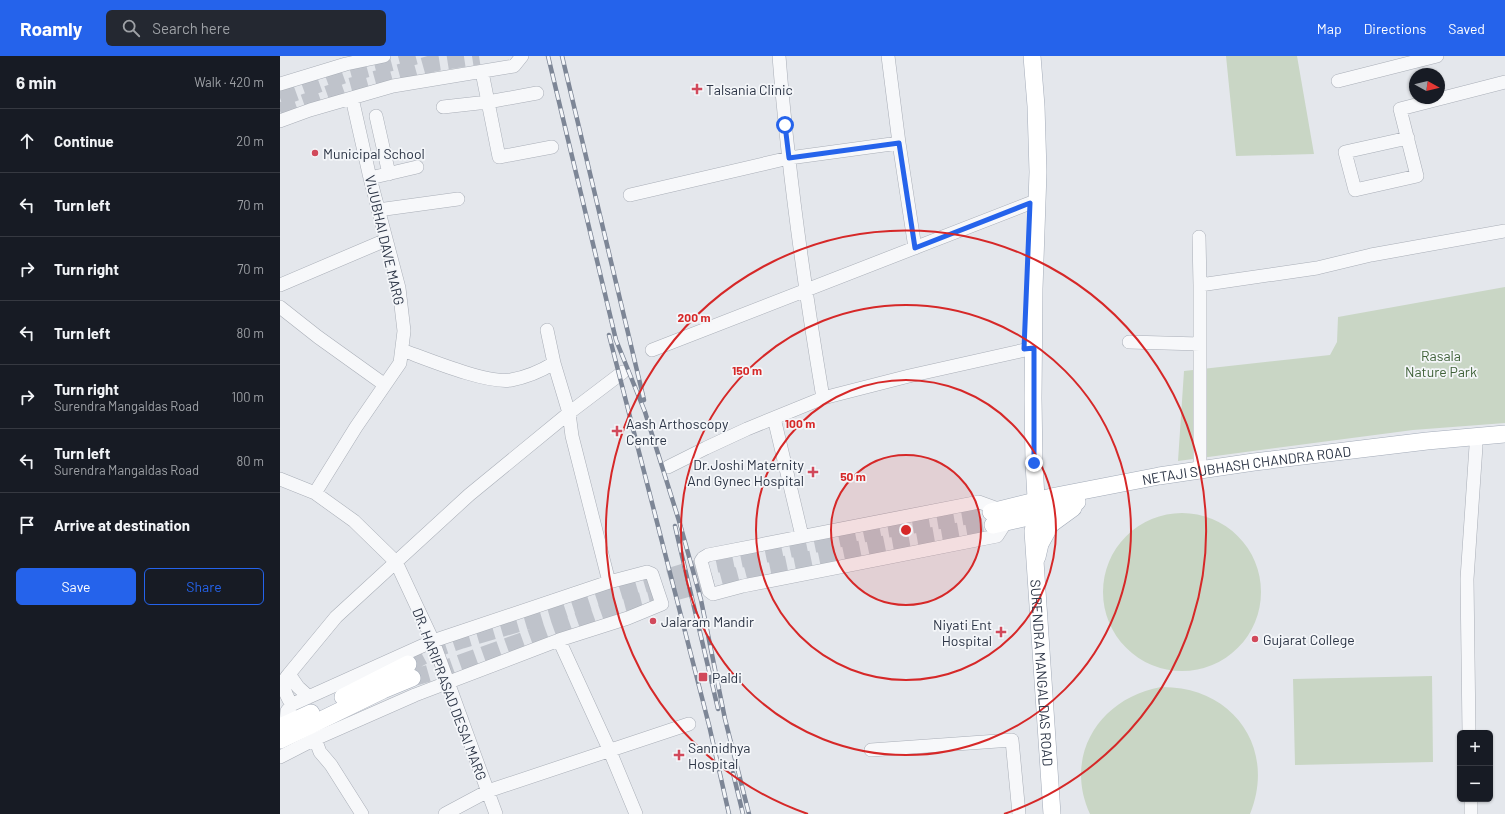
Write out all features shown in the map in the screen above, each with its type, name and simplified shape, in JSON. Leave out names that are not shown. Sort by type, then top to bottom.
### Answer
[{"type":"main road","name":"SURENDRA MANGALDAS ROAD","points":[[1025,56],[1030,107],[1031,153],[1029,348],[1031,514],[1052,814]]},
{"type":"main road","name":"SURENDRA MANGALDAS ROAD","points":[[1029,348],[1034,289],[1038,172],[1036,106],[1032,56]]},
{"type":"main road","name":"NETAJI SUBHASH CHANDRA ROAD","points":[[1031,514],[1085,490],[1200,470],[1315,454],[1427,441],[1505,434]]},
{"type":"main road","name":"NETAJI SUBHASH CHANDRA ROAD","points":[[998,517],[1031,514],[1085,500],[1255,471],[1505,444]]},
{"type":"main road","points":[[1035,565],[1040,544],[1051,524],[1085,500]]},
{"type":"main road","points":[[410,671],[311,733],[282,727],[391,672],[410,671]]},
{"type":"street","points":[[280,84],[344,60],[384,56]]},
{"type":"street","points":[[280,120],[393,86],[514,66],[522,56]]},
{"type":"street","points":[[779,56],[789,158],[805,290],[822,398]]},
{"type":"street","points":[[888,56],[899,143],[915,248]]},
{"type":"street","points":[[1338,81],[1437,56]]},
{"type":"street","points":[[482,72],[499,157],[552,147]]},
{"type":"street","points":[[1408,138],[1344,152],[1354,190],[1417,176],[1408,138],[1400,109],[1505,82]]},
{"type":"street","points":[[443,107],[488,102],[537,93]]},
{"type":"street","name":"VIJUBHAI DAVE MARG","points":[[315,493],[356,427],[400,363],[404,331],[399,288],[370,178],[352,98]]},
{"type":"street","points":[[376,116],[390,174]]},
{"type":"street","points":[[630,195],[789,158],[899,143]]},
{"type":"street","points":[[370,178],[417,167]]},
{"type":"street","points":[[378,210],[458,199]]},
{"type":"street","points":[[652,350],[1030,203]]},
{"type":"street","points":[[1200,286],[1317,268],[1371,255],[1505,231]]},
{"type":"street","points":[[1199,237],[1200,470]]},
{"type":"street","points":[[280,285],[386,240]]},
{"type":"street","points":[[280,307],[385,385]]},
{"type":"street","points":[[547,330],[554,364],[569,413],[572,436],[609,582]]},
{"type":"street","points":[[1129,342],[1200,344]]},
{"type":"street","points":[[668,468],[706,448],[822,398],[1029,348]]},
{"type":"street","points":[[402,350],[488,378],[510,380],[536,373],[554,364]]},
{"type":"street","points":[[292,705],[282,687],[284,679],[336,617],[469,495],[569,413],[623,372]]},
{"type":"street","points":[[774,418],[802,536]]},
{"type":"street","points":[[1469,730],[1467,579],[1476,446]]},
{"type":"street","points":[[280,480],[315,493]]},
{"type":"street","name":"DR. HARIPRASAD DESAI MARG","points":[[315,493],[354,521],[396,562],[433,641],[496,814]]},
{"type":"street","points":[[979,502],[998,517],[997,536],[743,586],[713,594],[710,593],[701,561],[704,557],[802,536],[979,502]]},
{"type":"street","points":[[280,757],[311,733],[559,640],[628,618],[662,604],[652,574],[649,572],[609,582],[433,641],[292,705],[287,711],[282,727]]},
{"type":"street","points":[[559,640],[609,749],[636,814]]},
{"type":"street","points":[[289,674],[298,687],[309,697]]},
{"type":"street","points":[[445,814],[488,791],[609,749],[689,724]]},
{"type":"street","points":[[311,733],[320,752],[331,765],[362,814]]},
{"type":"street","points":[[872,750],[1012,740],[1019,814]]},
{"type":"green space","points":[[1226,56],[1297,56],[1314,154],[1236,156]]},
{"type":"green space","name":"Rasala Nature Park","points":[[1505,287],[1505,423],[1413,430],[1178,461],[1184,371],[1330,355],[1337,342],[1338,317]]},
{"type":"green space","points":[[1190,513],[1205,516],[1219,522],[1238,536],[1248,548],[1258,569],[1261,592],[1258,615],[1248,636],[1238,648],[1226,658],[1205,668],[1190,671],[1174,671],[1159,668],[1138,658],[1126,648],[1116,636],[1106,615],[1104,607],[1103,584],[1106,569],[1116,548],[1126,536],[1138,526],[1159,516],[1167,514]]},
{"type":"green space","points":[[1432,676],[1433,762],[1295,765],[1293,679]]},
{"type":"green space","points":[[1161,687],[1186,689],[1209,697],[1227,709],[1242,725],[1252,744],[1257,766],[1257,789],[1250,814],[1090,814],[1083,792],[1081,771],[1085,751],[1092,732],[1105,716],[1120,703],[1139,693]]},
{"type":"tunnel","points":[[280,98],[344,75],[416,56]]},
{"type":"tunnel","points":[[280,111],[348,87],[434,63],[479,56]]},
{"type":"tunnel","points":[[408,664],[438,648],[462,640],[698,568],[883,530],[991,512]]},
{"type":"tunnel","points":[[412,678],[444,669],[617,607],[767,568],[885,544],[993,525]]},
{"type":"railway","points":[[548,56],[616,340],[645,412],[680,524],[701,600],[725,719],[749,814]]},
{"type":"railway","points":[[562,56],[644,400]]},
{"type":"railway","points":[[609,335],[709,725],[729,814]]},
{"type":"railway","points":[[675,526],[718,709]]},
{"type":"railway","points":[[733,773],[743,814]]},
{"type":"place","name":"Talsania Clinic","points":[[697,89]]},
{"type":"place","name":"Municipal School","points":[[315,153]]},
{"type":"place","name":"Aash Arthoscopy Centre","points":[[617,431]]},
{"type":"place","name":"Dr.Joshi Maternity And Gynec Hospital","points":[[813,472]]},
{"type":"place","name":"Jalaram Mandir","points":[[653,621]]},
{"type":"place","name":"Niyati Ent Hospital","points":[[1001,632]]},
{"type":"place","name":"Gujarat College","points":[[1255,639]]},
{"type":"place","name":"Paldi","points":[[703,677]]},
{"type":"place","name":"Sannidhya Hospital","points":[[679,755]]},
{"type":"route","points":[[785,125],[789,158],[899,143],[915,248],[1030,203],[1024,349],[1034,348],[1034,463]]}]
